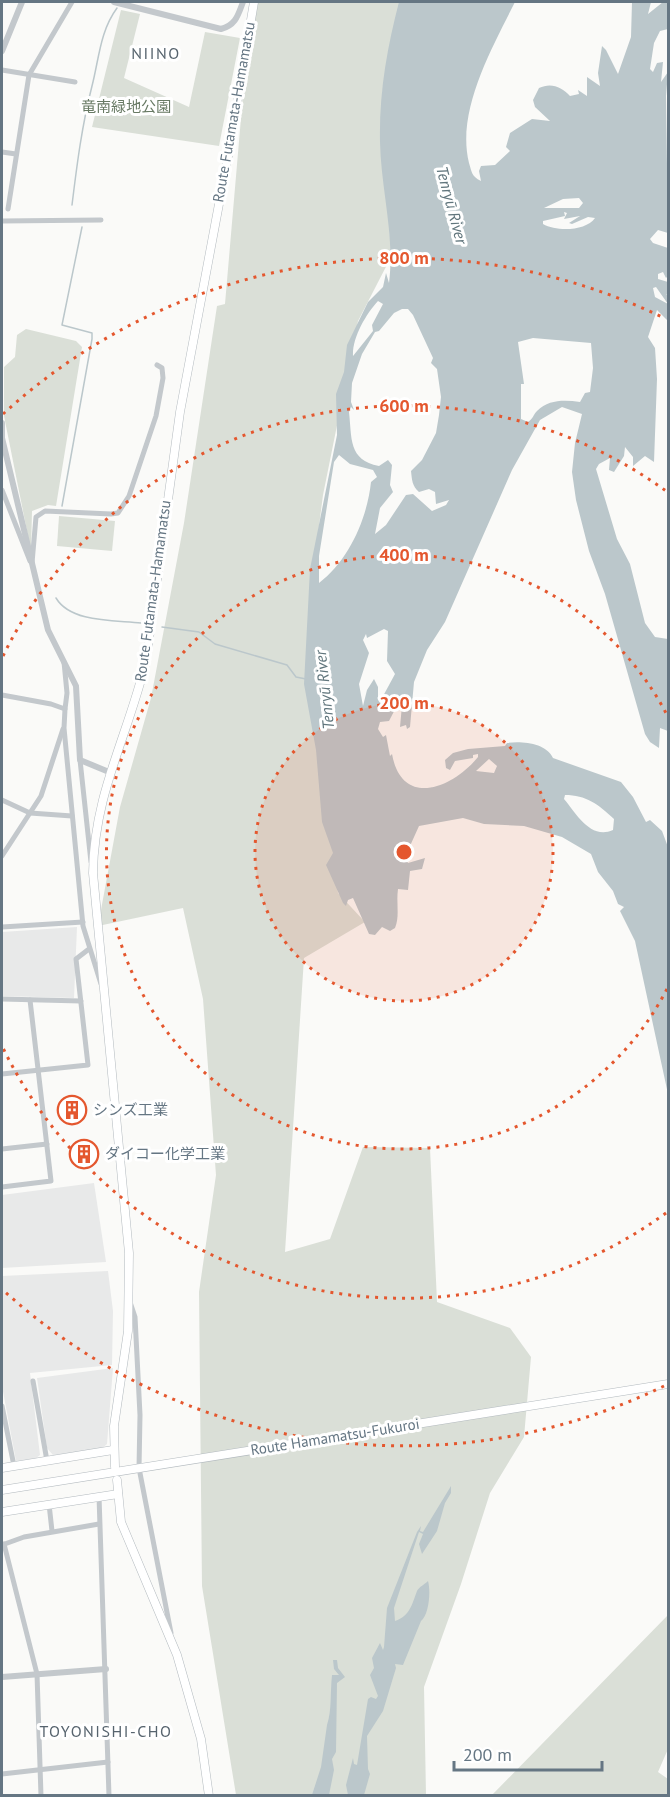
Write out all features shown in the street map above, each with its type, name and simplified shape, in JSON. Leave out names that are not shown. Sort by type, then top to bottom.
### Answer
[{"type":"main road","name":"Route Futamata-Hamamatsu","points":[[115,1467],[116,1403],[124,1364],[130,1301],[125,1201],[93,873],[93,843],[109,772],[139,689],[146,662],[180,412],[231,140],[254,2]]},
{"type":"main road","name":"Route Hamamatsu-Fukuroi","points":[[2,1490],[669,1384]]},
{"type":"main road","points":[[2,1468],[114,1450]]},
{"type":"main road","points":[[117,1480],[121,1521],[177,1655],[201,1739],[209,1796]]},
{"type":"main road","points":[[2,1512],[118,1494]]},
{"type":"street","points":[[2,51],[3,40],[22,2]]},
{"type":"street","points":[[8,209],[29,75],[72,2]]},
{"type":"street","points":[[114,2],[221,29],[231,26],[236,21],[243,2]]},
{"type":"street","points":[[2,70],[75,82]]},
{"type":"street","points":[[2,152],[16,154]]},
{"type":"street","points":[[2,221],[101,220]]},
{"type":"street","points":[[32,563],[36,517],[45,511],[118,513],[129,496],[158,406],[164,378],[162,368],[156,365]]},
{"type":"street","points":[[2,423],[2,438],[48,630],[78,696],[80,760],[93,873]]},
{"type":"street","points":[[2,490],[26,554],[32,563]]},
{"type":"street","points":[[64,662],[68,693],[64,728],[83,922],[89,949],[104,991]]},
{"type":"street","points":[[2,695],[51,704],[65,709]]},
{"type":"street","points":[[2,856],[45,786],[51,758],[64,728]]},
{"type":"street","points":[[80,760],[109,772]]},
{"type":"street","points":[[2,800],[30,813],[72,816]]},
{"type":"street","points":[[2,927],[83,922]]},
{"type":"street","points":[[2,1074],[88,1065],[76,959],[89,949]]},
{"type":"street","points":[[2,999],[81,1001]]},
{"type":"street","points":[[2,1188],[51,1181],[30,1000]]},
{"type":"street","points":[[2,1149],[47,1144]]},
{"type":"street","points":[[130,1301],[135,1317],[140,1415],[139,1468],[150,1517],[164,1609],[177,1655]]},
{"type":"street","points":[[33,1381],[47,1461]]},
{"type":"street","points":[[2,1406],[14,1466]]},
{"type":"street","points":[[99,1496],[109,1796]]},
{"type":"street","points":[[49,1504],[52,1531]]},
{"type":"street","points":[[41,1796],[37,1674],[3,1545],[52,1531],[99,1524]]},
{"type":"street","points":[[2,1677],[106,1669]]},
{"type":"street","points":[[2,1774],[108,1762]]},
{"type":"shaded area","points":[[77,927],[74,998],[2,996],[2,932]]},
{"type":"shaded area","points":[[94,1183],[106,1262],[2,1268],[2,1195]]},
{"type":"shaded area","points":[[108,1271],[113,1311],[112,1365],[30,1373],[40,1455],[36,1458],[16,1461],[2,1386],[2,1276]]},
{"type":"shaded area","points":[[113,1368],[107,1444],[101,1449],[53,1455],[47,1448],[37,1378]]},
{"type":"green space","points":[[251,2],[404,2],[382,94],[391,257],[358,321],[323,495],[309,603],[338,893],[365,922],[304,958],[285,1252],[330,1239],[363,1147],[430,1148],[437,1302],[510,1328],[531,1357],[524,1437],[490,1493],[461,1584],[424,1687],[426,1795],[236,1795],[202,1586],[199,1292],[216,1175],[203,999],[183,908],[98,926],[120,807],[151,698],[184,523],[217,306],[225,304]]},
{"type":"green space","name":"竜南緑地公園","points":[[121,10],[140,14],[124,78],[189,107],[205,32],[240,38],[219,146],[92,127]]},
{"type":"green space","points":[[26,329],[76,341],[82,347],[56,506],[48,505],[32,511],[31,551],[4,416],[4,367],[15,357],[17,335]]},
{"type":"green space","points":[[59,516],[115,521],[112,551],[57,546]]},
{"type":"green space","points":[[668,1615],[668,1749],[658,1772],[668,1779],[668,1795],[492,1795]]},
{"type":"water","name":"Tenryū River","points":[[399,2],[515,2],[478,80],[467,122],[466,143],[469,163],[471,171],[481,181],[479,171],[481,166],[495,165],[510,151],[506,147],[510,133],[532,119],[550,121],[535,107],[533,100],[539,88],[552,86],[560,88],[570,96],[579,94],[578,90],[587,96],[587,77],[600,86],[598,73],[602,46],[618,74],[631,37],[632,2],[651,2],[648,14],[663,2],[668,2],[668,29],[660,31],[654,43],[650,69],[653,72],[657,63],[663,62],[661,82],[668,72],[666,96],[668,233],[658,230],[650,239],[653,243],[668,248],[668,276],[666,278],[663,272],[658,274],[658,279],[668,282],[668,295],[666,294],[668,296],[668,304],[668,321],[657,310],[648,337],[655,348],[657,379],[654,462],[645,456],[633,466],[633,457],[625,447],[624,456],[614,472],[609,470],[610,458],[599,464],[596,469],[617,539],[630,564],[645,623],[655,637],[668,639],[668,731],[660,728],[659,748],[650,742],[645,734],[605,594],[589,551],[576,500],[572,472],[575,443],[582,414],[562,407],[540,420],[512,470],[445,622],[427,650],[414,682],[410,727],[407,729],[406,725],[400,727],[403,694],[389,721],[380,722],[378,729],[383,737],[386,735],[390,756],[392,754],[398,771],[406,782],[417,787],[429,788],[442,784],[468,768],[478,757],[478,754],[473,755],[473,758],[455,761],[450,770],[446,768],[445,760],[453,753],[468,749],[505,746],[507,743],[526,743],[545,749],[553,758],[621,782],[633,797],[646,822],[650,820],[662,831],[668,847],[668,1094],[635,941],[620,911],[624,907],[618,904],[613,891],[598,872],[591,854],[562,837],[524,826],[484,824],[463,818],[419,826],[405,857],[408,863],[425,858],[422,869],[410,871],[408,890],[398,889],[395,928],[390,931],[382,927],[375,935],[369,934],[353,898],[348,900],[346,906],[343,903],[326,865],[333,853],[322,822],[316,750],[304,684],[310,569],[337,435],[336,394],[344,372],[347,345],[368,302],[383,287],[386,273],[389,283],[390,247],[381,160],[380,124],[387,54]],"holes":[[[579,198],[583,203],[579,208],[544,208],[563,199]],[[564,212],[567,213],[564,219],[580,216],[569,223],[572,224],[588,217],[595,218],[585,226],[571,229],[549,227],[543,224],[543,221],[565,216]],[[656,287],[668,304],[655,297],[653,288]],[[378,301],[383,304],[372,325],[373,331],[353,356],[357,334]],[[408,309],[433,358],[431,363],[437,369],[441,397],[436,433],[422,460],[411,471],[411,474],[419,492],[429,489],[435,492],[436,504],[449,500],[446,505],[432,511],[413,494],[406,495],[386,525],[375,534],[380,508],[393,492],[390,485],[392,465],[388,460],[379,466],[369,463],[357,453],[352,439],[349,412],[351,407],[354,410],[351,402],[352,383],[362,354],[375,332],[379,331],[394,313]],[[533,338],[591,343],[593,368],[590,392],[585,393],[580,402],[552,402],[537,411],[528,422],[521,419],[521,384],[524,384],[518,342]],[[339,455],[350,464],[373,470],[377,477],[371,482],[361,524],[348,551],[330,574],[319,583],[319,556],[334,462]],[[384,629],[388,631],[387,661],[395,674],[382,698],[378,700],[378,687],[374,679],[367,690],[363,706],[359,684],[369,653],[363,640],[366,634],[367,638]],[[489,759],[497,766],[494,773],[476,771]],[[565,795],[586,799],[597,805],[614,819],[613,830],[597,831],[584,824],[564,799]]]},
{"type":"water","points":[[451,1486],[451,1493],[445,1503],[437,1531],[422,1554],[419,1544],[423,1534],[419,1532],[394,1608],[395,1621],[407,1613],[418,1590],[428,1581],[429,1596],[426,1614],[403,1665],[395,1664],[396,1668],[383,1711],[367,1736],[370,1774],[364,1795],[348,1795],[346,1785],[353,1758],[354,1764],[357,1765],[368,1699],[371,1697],[376,1699],[378,1696],[370,1675],[374,1668],[372,1658],[380,1643],[383,1650],[384,1647],[387,1608],[417,1532],[421,1526],[420,1531],[423,1532]]},
{"type":"water","points":[[333,1660],[337,1660],[338,1668],[345,1677],[337,1683],[336,1752],[332,1759],[334,1770],[329,1795],[312,1795],[321,1767],[330,1714],[332,1675],[339,1675],[334,1669]]},
{"type":"waterway","points":[[72,205],[83,130],[101,46],[107,26],[117,8]]},
{"type":"waterway","points":[[62,506],[92,339],[92,333],[62,325],[82,227]]},
{"type":"waterway","points":[[56,598],[63,606],[83,616],[141,623]]},
{"type":"waterway","name":"Tenryū River","points":[[162,627],[199,632],[215,644],[287,665],[296,677],[306,679]]},
{"type":"place","name":"シンズ工業","points":[[72,1110]]},
{"type":"place","name":"ダイコー化学工業","points":[[84,1154]]},
{"type":"district","name":"NIINO","points":[[156,53]]},
{"type":"district","name":"TOYONISHI-CHO","points":[[106,1731]]}]
